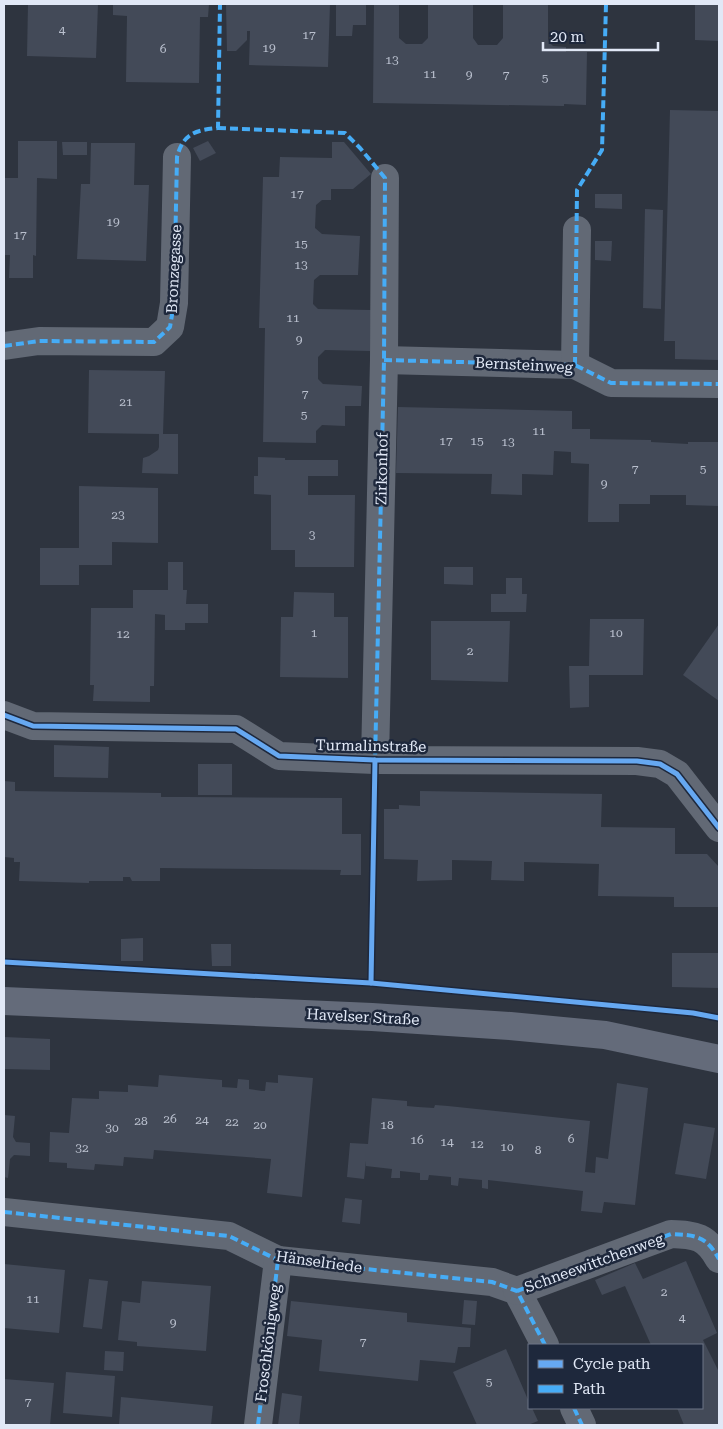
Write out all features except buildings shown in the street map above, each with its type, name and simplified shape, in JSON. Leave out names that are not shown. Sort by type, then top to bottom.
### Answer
[{"type":"street","name":"Bronzegasse","points":[[4,346],[39,341],[154,342],[162,336],[170,327],[174,303],[177,157]]},
{"type":"street","name":"Zirkonhof","points":[[375,760],[384,360],[385,178]]},
{"type":"street","points":[[575,365],[577,230]]},
{"type":"street","name":"Bernsteinweg","points":[[384,360],[575,365],[611,383],[719,384]]},
{"type":"street","name":"Turmalinstraße","points":[[4,715],[33,726],[236,729],[279,756],[375,760],[637,761],[660,764],[678,774],[719,828]]},
{"type":"street","name":"Havelser Straße","points":[[4,1001],[362,1016],[510,1026],[605,1035],[719,1059]]},
{"type":"street","name":"Hänselriede","points":[[4,1212],[228,1236],[278,1260],[492,1282],[517,1291]]},
{"type":"street","name":"Schneewittchenweg","points":[[517,1291],[671,1234],[692,1235],[704,1241],[714,1250],[719,1259]]},
{"type":"street","name":"Froschkönigweg","points":[[258,1425],[278,1260]]},
{"type":"street","points":[[517,1291],[544,1344]]},
{"type":"street","points":[[574,1409],[582,1425]]},
{"type":"marked path","points":[[4,346],[39,341],[154,342],[170,327],[174,303],[177,157],[183,143],[191,135],[203,130],[218,128],[220,4]]},
{"type":"marked path","points":[[575,365],[577,190],[602,150],[606,4]]},
{"type":"marked path","points":[[218,128],[345,133],[385,178],[384,360],[375,763]]},
{"type":"marked path","points":[[384,360],[575,365],[611,383],[719,384]]},
{"type":"marked path","points":[[4,1212],[229,1236],[278,1260],[492,1282],[517,1291],[544,1344]]},
{"type":"marked path","points":[[517,1291],[671,1234],[694,1236],[705,1241],[719,1259]]},
{"type":"marked path","points":[[258,1425],[278,1260]]},
{"type":"marked path","points":[[574,1409],[582,1425]]},
{"type":"cycle path","points":[[4,715],[33,726],[236,729],[279,756],[375,760],[637,761],[660,764],[677,774],[719,828]]},
{"type":"cycle path","points":[[371,983],[375,760]]},
{"type":"cycle path","points":[[4,962],[371,983],[693,1013],[719,1018]]}]
